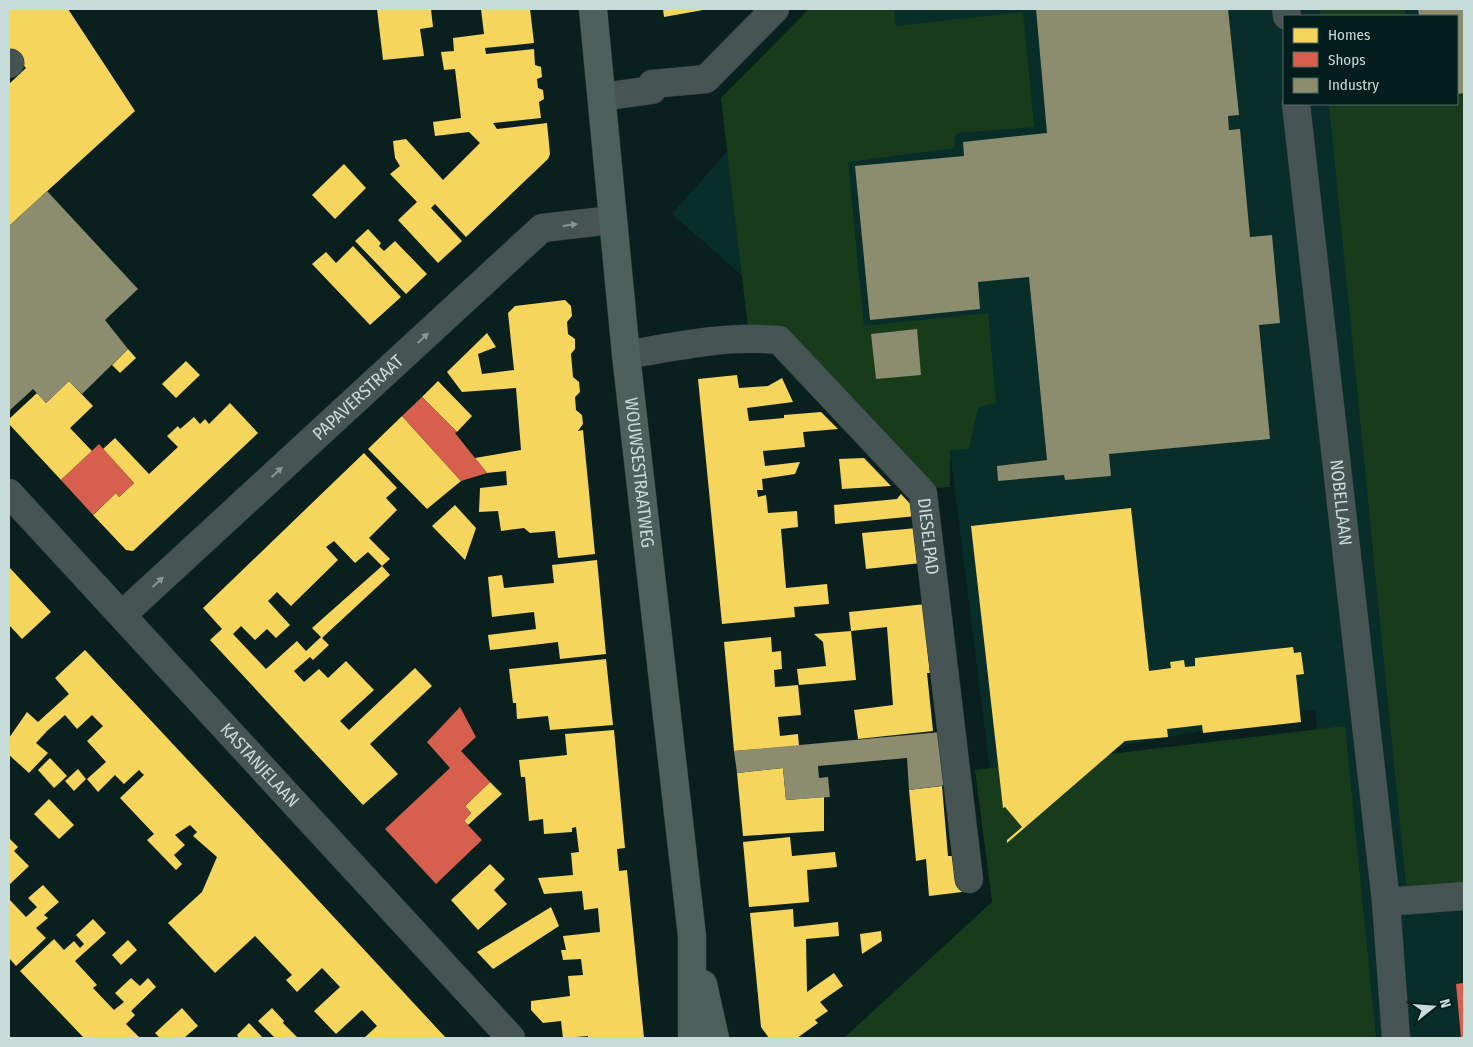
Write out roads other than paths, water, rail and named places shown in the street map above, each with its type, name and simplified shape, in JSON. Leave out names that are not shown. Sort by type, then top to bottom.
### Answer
[{"type":"main road","name":"WOUWSESTRAATWEG","points":[[593,9],[626,355],[692,936],[715,1038]]},
{"type":"main road","name":"WOUWSESTRAATWEG","points":[[692,936],[692,1038]]},
{"type":"street","points":[[602,97],[706,79],[775,9]]},
{"type":"street","name":"NOBELLAAN","points":[[1296,105],[1386,902],[1396,1038]]},
{"type":"street","name":"PAPAVERSTRAAT","points":[[122,615],[542,228],[612,220]]},
{"type":"street","name":"DIESELPAD","points":[[626,355],[705,342],[754,338],[779,340],[922,493],[970,879]]},
{"type":"street","name":"KASTANJELAAN","points":[[9,493],[511,1038]]},
{"type":"street","points":[[1386,902],[1464,896]]}]
